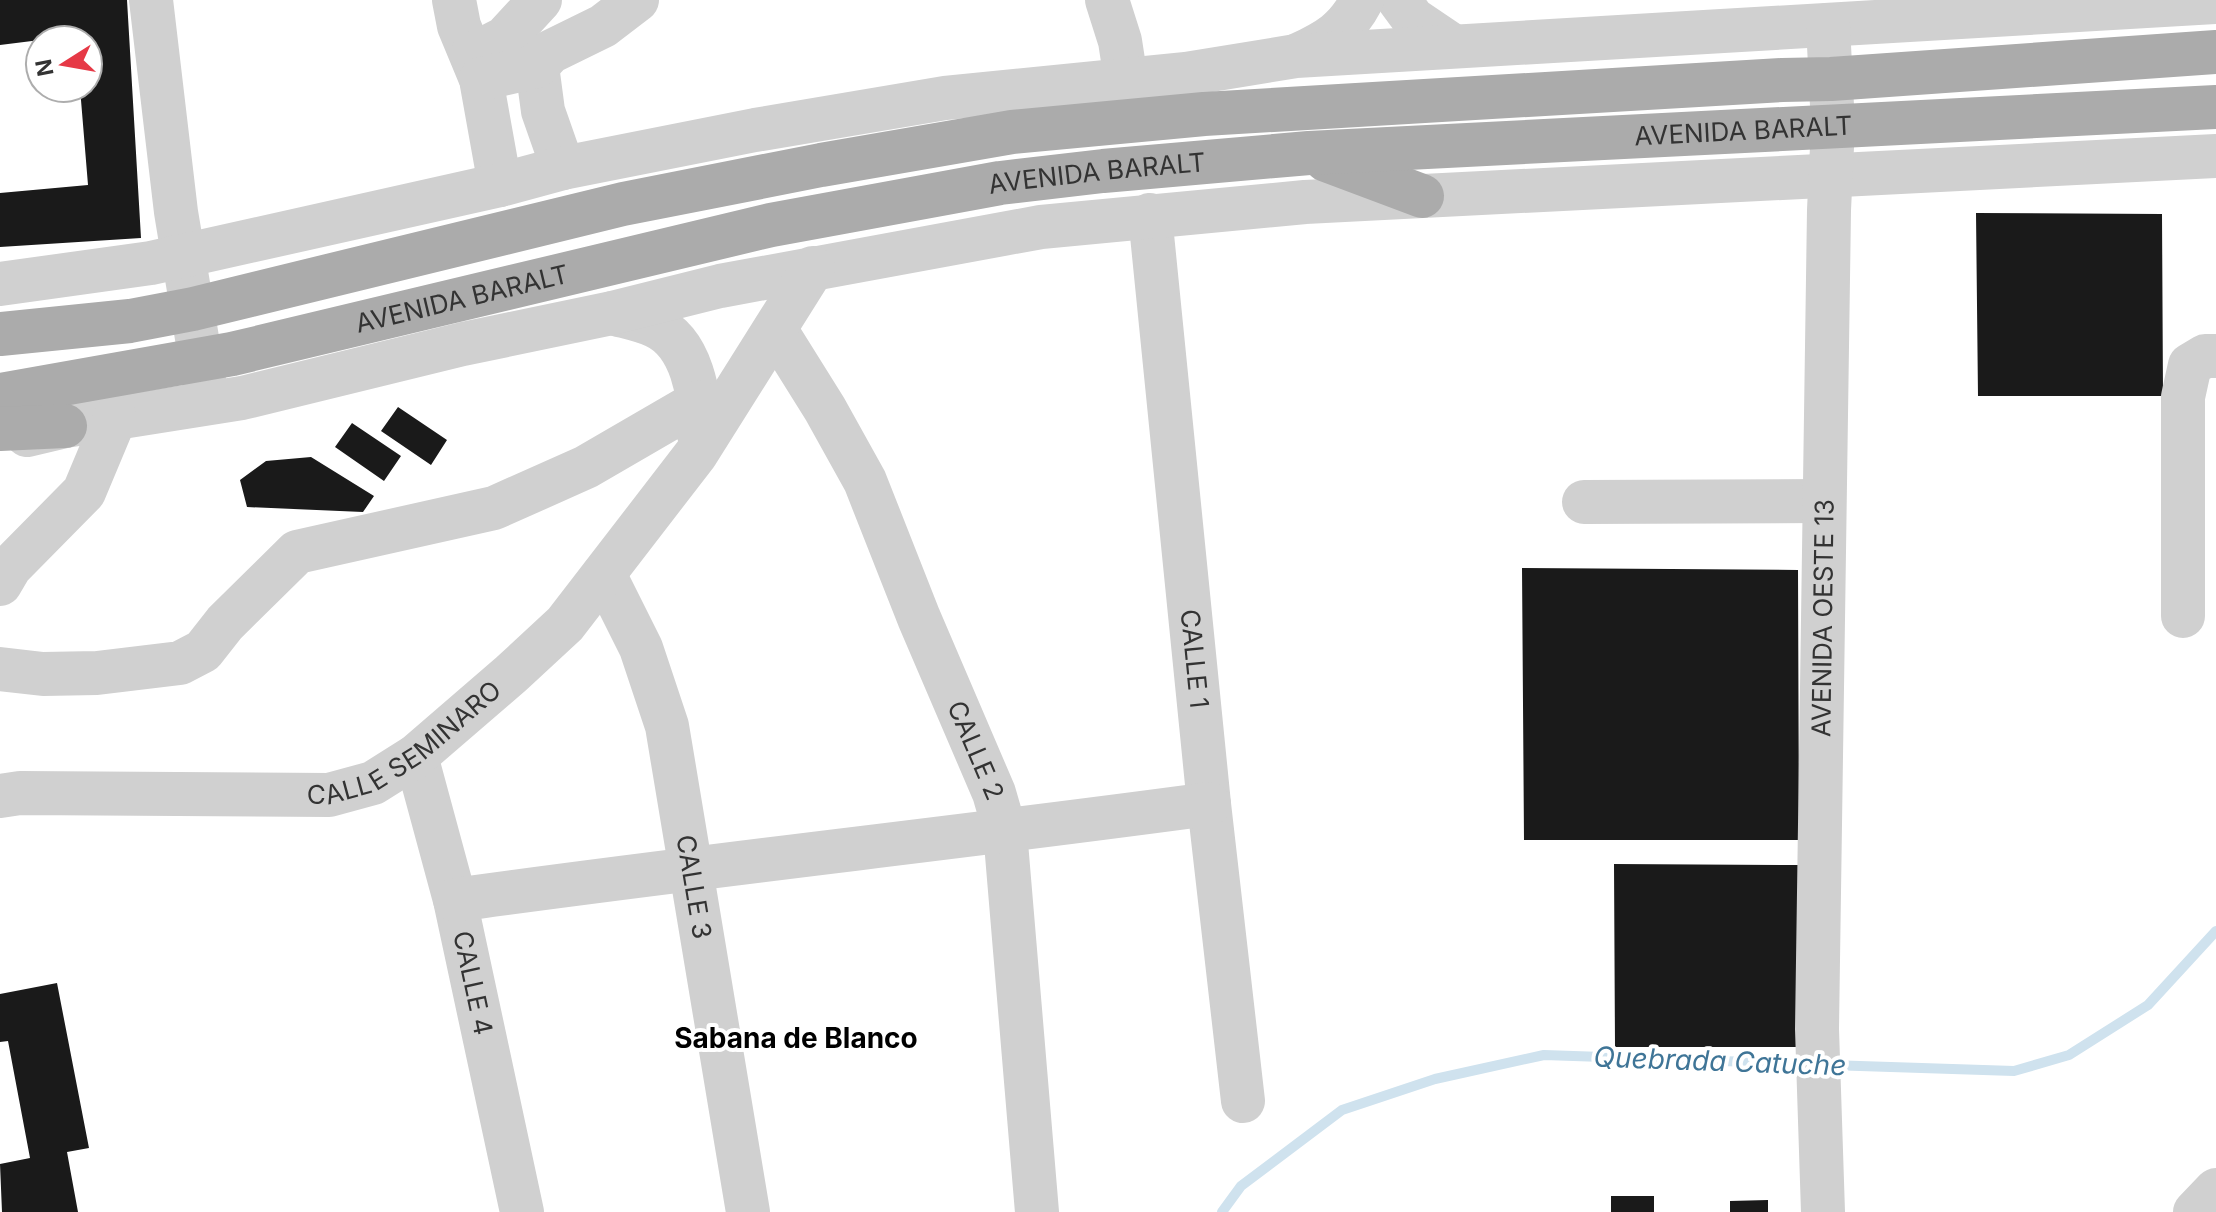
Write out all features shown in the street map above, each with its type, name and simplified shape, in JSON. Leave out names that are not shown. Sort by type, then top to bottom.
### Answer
[{"type":"main road","name":"AVENIDA BARALT","points":[[0,334],[130,321],[193,309],[623,204],[1012,132],[1204,114],[1831,79],[2216,52]]},
{"type":"main road","name":"AVENIDA BARALT","points":[[0,395],[232,354],[771,225],[1000,183],[1309,153],[2216,107]]},
{"type":"main road","points":[[1309,153],[1422,196]]},
{"type":"main road","points":[[0,429],[65,426]]},
{"type":"street","points":[[151,0],[184,255],[208,405]]},
{"type":"street","points":[[454,0],[459,26],[477,67],[500,185]]},
{"type":"street","points":[[477,67],[540,0]]},
{"type":"street","points":[[477,67],[537,66],[550,52],[603,26],[637,0]]},
{"type":"street","points":[[1107,0],[1120,41],[1126,80]]},
{"type":"street","points":[[1296,56],[1329,41],[1353,18],[1362,0]]},
{"type":"street","points":[[1399,0],[1413,19],[1453,46]]},
{"type":"street","points":[[0,284],[151,263],[500,185],[563,168],[755,130],[945,98],[1186,74],[1296,56],[1828,25],[1926,10],[2216,2]]},
{"type":"street","name":"AVENIDA OESTE 13","points":[[1823,1212],[1817,1029],[1833,126],[1828,25]]},
{"type":"street","points":[[537,66],[543,111],[563,168]]},
{"type":"street","name":"AVENIDA BARALT","points":[[0,442],[65,426],[208,405],[720,286],[1041,227],[1305,202],[2216,156]]},
{"type":"street","name":"CALLE 1","points":[[1150,215],[1209,804],[1243,1101]]},
{"type":"street","name":"CALLE SEMINARO","points":[[0,796],[20,793],[329,795],[373,783],[416,756],[565,624],[696,454],[813,268]]},
{"type":"street","points":[[612,313],[656,326],[675,340],[688,364],[698,402],[696,454]]},
{"type":"street","name":"CALLE 2","points":[[775,329],[865,481],[919,618],[994,793],[1005,831],[1037,1212]]},
{"type":"street","points":[[2183,616],[2183,397],[2190,365],[2205,356],[2216,356]]},
{"type":"street","points":[[0,669],[43,674],[97,673],[180,663],[203,651],[225,623],[297,552],[494,508],[586,467],[698,402]]},
{"type":"street","points":[[0,584],[10,567],[84,492],[115,418]]},
{"type":"street","points":[[1584,502],[1824,501]]},
{"type":"street","name":"CALLE 3","points":[[604,574],[641,648],[667,726],[748,1212]]},
{"type":"street","name":"CALLE 4","points":[[416,756],[455,900],[522,1212]]},
{"type":"street","points":[[455,900],[690,867],[1209,804]]},
{"type":"street","points":[[2195,1212],[2216,1190]]},
{"type":"building","points":[[0,0],[127,0],[141,238],[0,247],[0,193],[88,185],[81,104],[104,104],[104,24],[24,24],[24,42],[0,45]]},
{"type":"building","points":[[1976,213],[2162,214],[2163,396],[1978,396]]},
{"type":"building","points":[[398,407],[447,440],[431,465],[381,431]]},
{"type":"building","points":[[352,423],[401,456],[384,481],[335,447]]},
{"type":"building","points":[[311,457],[374,496],[363,512],[247,507],[240,480],[266,461]]},
{"type":"building","points":[[1522,568],[1798,570],[1799,840],[1524,840]]},
{"type":"building","points":[[1614,864],[1800,865],[1801,1047],[1615,1047]]},
{"type":"building","points":[[57,983],[89,1148],[67,1152],[78,1212],[2,1212],[0,1164],[30,1158],[8,1041],[0,1042],[0,994]]},
{"type":"building","points":[[1611,1196],[1654,1196],[1654,1212],[1611,1212]]},
{"type":"building","points":[[1768,1200],[1768,1212],[1730,1212],[1730,1201]]},
{"type":"waterway","name":"Quebrada Catuche","points":[[1829,1065],[2014,1071],[2069,1055],[2148,1005],[2216,931]]},
{"type":"waterway","name":"Quebrada Catuche","points":[[1222,1212],[1241,1186],[1342,1110],[1435,1079],[1544,1055],[1809,1064]]},
{"type":"district","name":"Sabana de Blanco","points":[[796,1038]]}]
